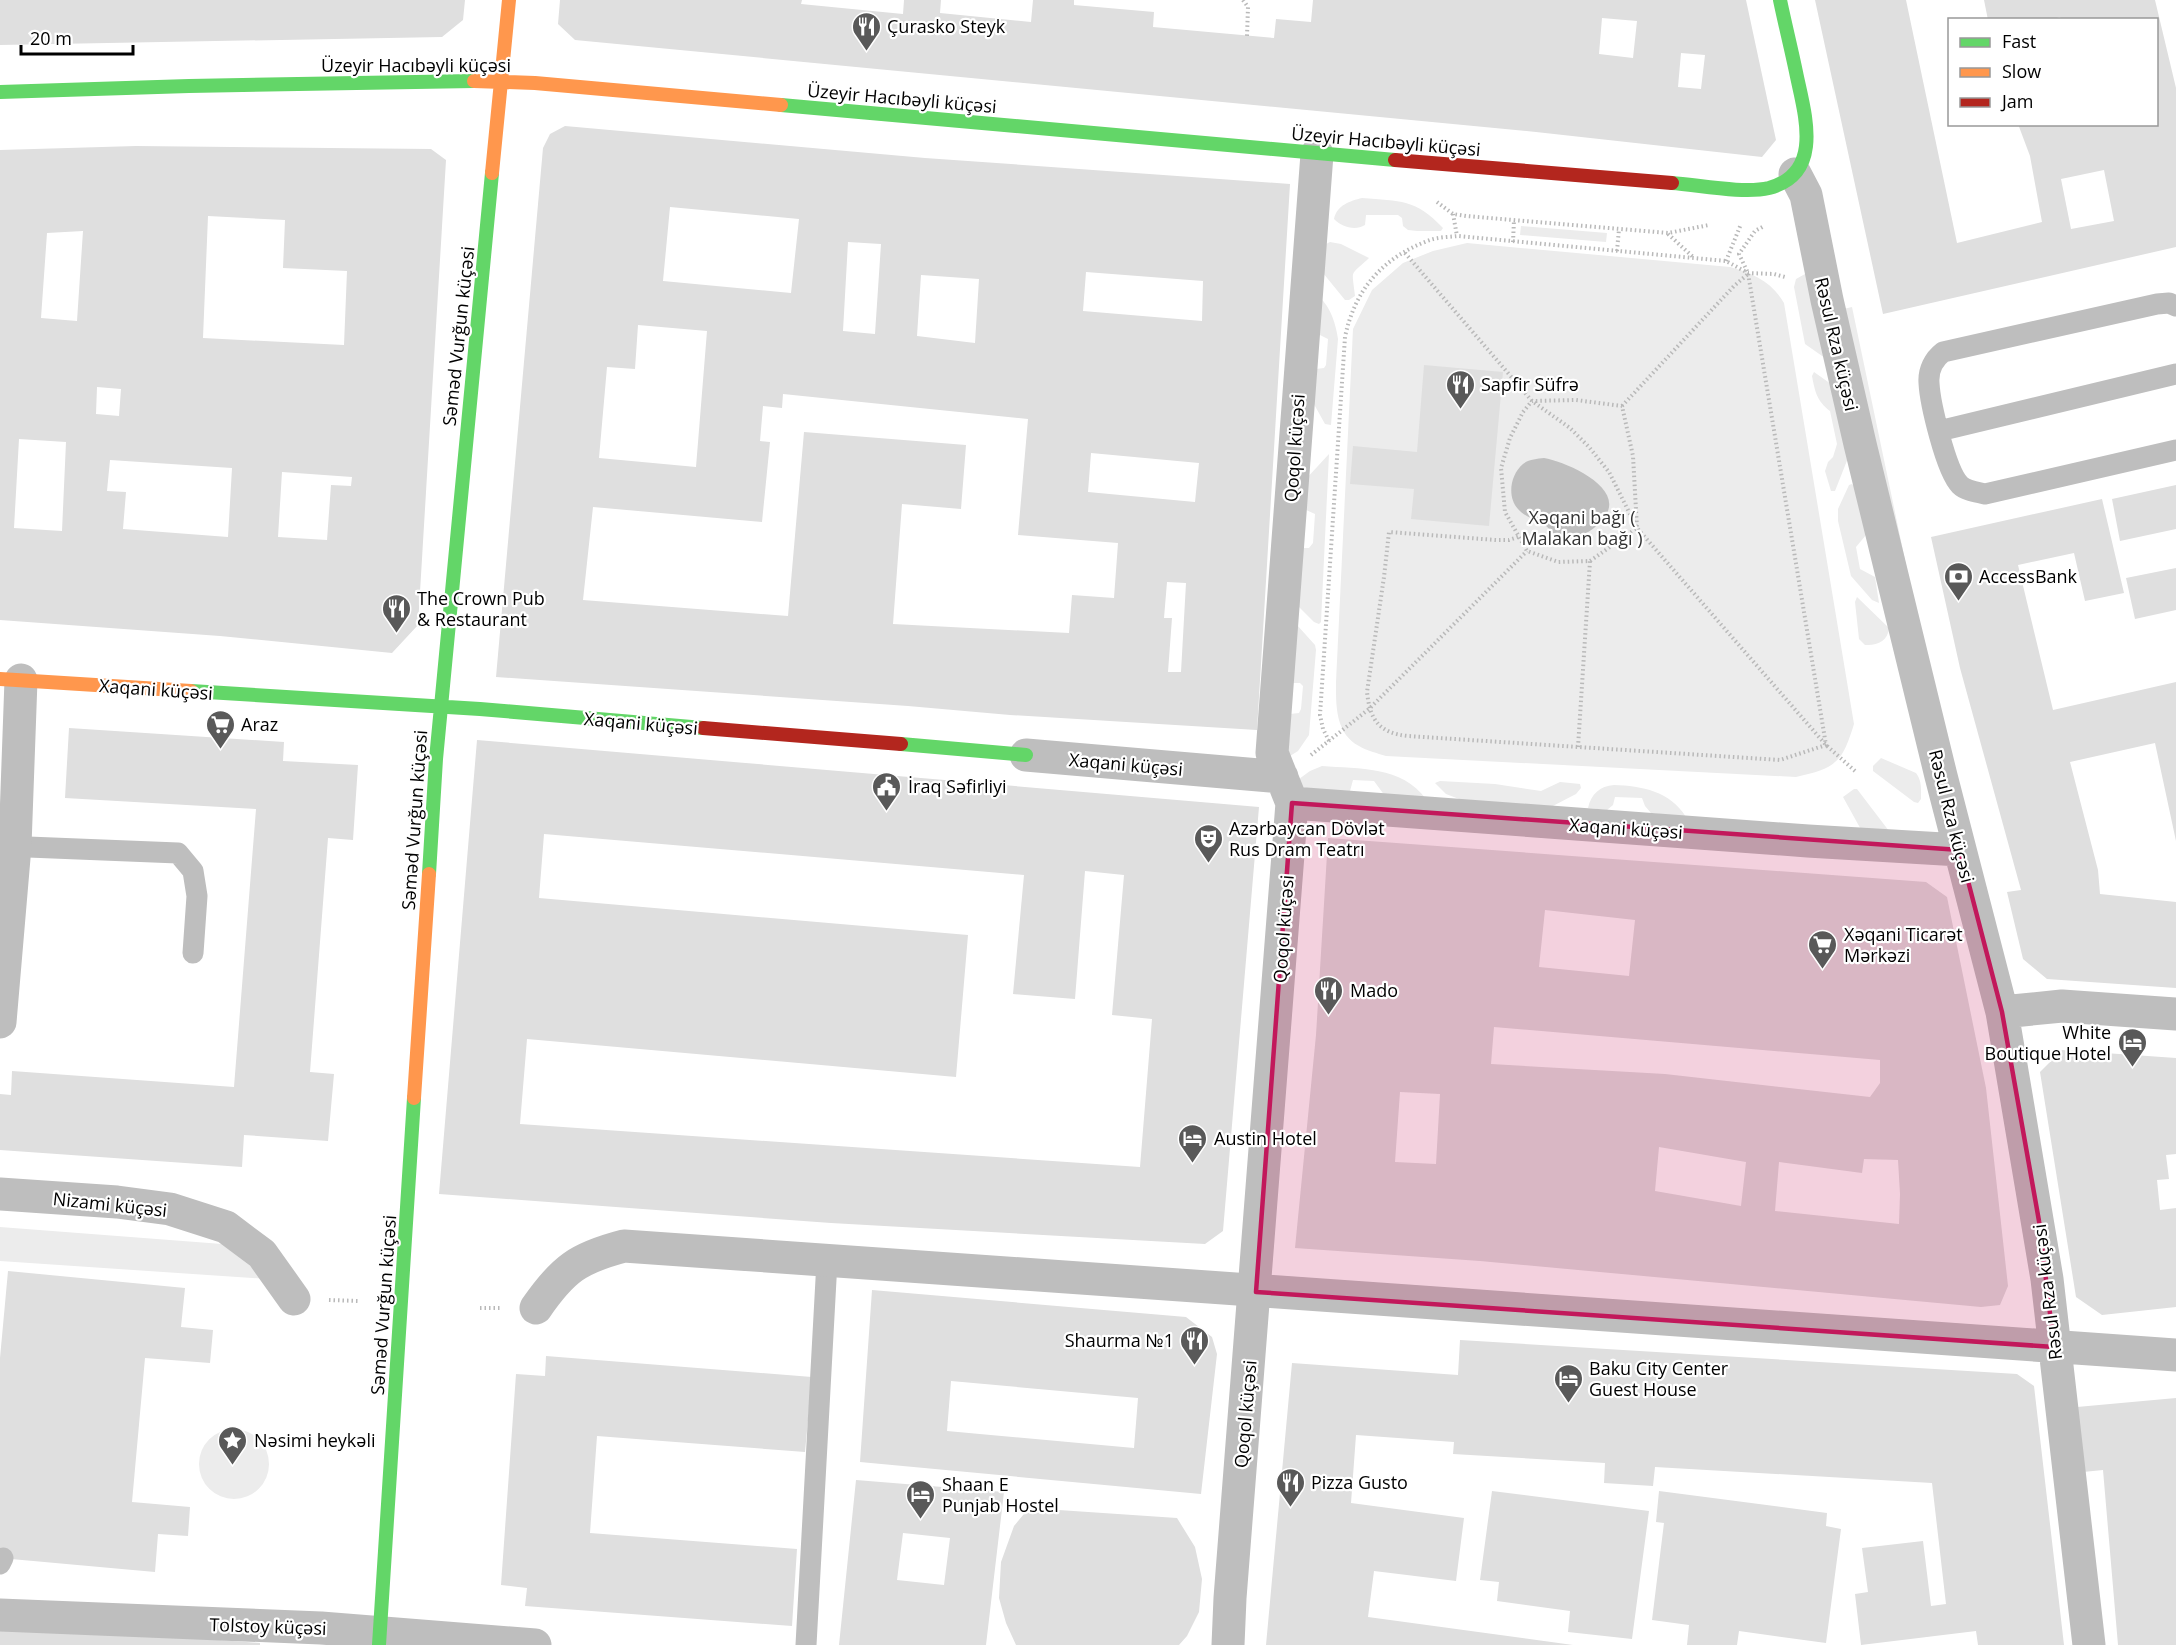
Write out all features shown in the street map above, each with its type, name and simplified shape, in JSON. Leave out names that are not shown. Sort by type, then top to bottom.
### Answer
[{"type":"street","name":"Səməd Vurğun küçəsi","points":[[379,1638],[440,706],[509,0]]},
{"type":"street","points":[[1780,0],[1807,124],[1806,152],[1795,174]]},
{"type":"street","name":"Üzeyir Hacıbəyli küçəsi","points":[[0,92],[189,86],[500,81],[1316,167],[1755,190],[1770,189],[1795,174]]},
{"type":"street","name":"Qoqol küçəsi","points":[[1228,1645],[1256,1292],[1287,790],[1272,753],[1316,167]]},
{"type":"street","name":"Rəsul Rza küçəsi","points":[[1795,174],[1806,195],[1817,255],[1855,422],[2002,1011],[2039,1221],[2089,1645]]},
{"type":"street","points":[[0,1022],[8,846],[11,680]]},
{"type":"street","name":"Xaqani küçəsi","points":[[11,680],[440,706],[1026,755],[1287,790],[1808,841],[1960,850]]},
{"type":"street","points":[[2002,1011],[2062,1006],[2176,1014]]},
{"type":"street","name":"Nizami küçəsi","points":[[0,1194],[117,1202],[170,1209],[226,1227],[262,1254],[294,1299]]},
{"type":"street","points":[[536,1308],[552,1284],[573,1264],[597,1253],[624,1246],[2176,1355]]},
{"type":"street","name":"Tolstoy küçəsi","points":[[0,1615],[535,1645]]},
{"type":"lane","points":[[2176,306],[2169,303],[2157,304],[1943,351],[1934,359],[1929,382],[1939,431],[1952,474],[1961,486],[1985,494],[2176,450]]},
{"type":"lane","points":[[1939,431],[2176,374]]},
{"type":"lane","points":[[8,846],[178,853],[193,871],[197,896],[193,953]]},
{"type":"lane","points":[[806,1645],[827,1261]]},
{"type":"path","points":[[1243,0],[1248,7],[1247,36]]},
{"type":"path","points":[[1431,199],[1453,213],[1514,220],[1668,233],[1711,224]]},
{"type":"path","points":[[1453,213],[1458,236]]},
{"type":"path","points":[[1513,242],[1514,220]]},
{"type":"path","points":[[1726,261],[1742,220]]},
{"type":"path","points":[[1765,226],[1755,231],[1739,254],[1748,273],[1826,746]]},
{"type":"path","points":[[1617,251],[1619,229]]},
{"type":"path","points":[[1668,233],[1694,258]]},
{"type":"path","points":[[1329,741],[1320,715],[1345,337],[1349,318],[1363,289],[1380,269],[1431,239],[1458,236],[1726,261],[1748,273]]},
{"type":"path","points":[[1405,253],[1533,401],[1570,428],[1589,447],[1609,472],[1637,528],[1826,746],[1856,772]]},
{"type":"path","points":[[1622,406],[1748,273]]},
{"type":"path","points":[[1622,406],[1576,399],[1533,401],[1523,412],[1510,438],[1500,468],[1505,512],[1527,551],[1558,562],[1590,561],[1637,528]]},
{"type":"path","points":[[1622,406],[1633,456],[1637,528]]},
{"type":"path","points":[[1518,537],[1496,540],[1389,532],[1367,692],[1369,709],[1379,726],[1392,734],[1780,760],[1826,746]]},
{"type":"path","points":[[1287,790],[1329,741],[1369,709],[1527,551]]},
{"type":"path","points":[[1578,747],[1590,561]]},
{"type":"highlighted area","points":[[1292,803],[1960,850],[2002,1012],[2039,1221],[2054,1347],[1256,1292]]},
{"type":"green space","points":[[1362,198],[1407,203],[1424,212],[1443,228],[1441,231],[1408,230],[1403,226],[1402,218],[1398,215],[1366,215],[1365,225],[1357,228],[1345,226],[1334,219],[1341,207]]},
{"type":"green space","points":[[1521,226],[1607,233],[1606,242],[1520,235]]},
{"type":"green space","points":[[1330,242],[1341,244],[1369,258],[1353,274],[1355,296],[1349,300],[1345,300],[1323,273],[1326,244]]},
{"type":"green space","name":"Xəqani bağı ( Malakan bağı )","points":[[1467,243],[1730,267],[1761,279],[1774,289],[1784,303],[1854,724],[1841,756],[1829,767],[1796,777],[1386,756],[1362,748],[1345,734],[1338,718],[1336,682],[1353,329],[1372,290],[1403,263],[1433,251]]},
{"type":"green space","points":[[1805,274],[1809,275],[1825,358],[1805,344],[1794,287],[1796,279]]},
{"type":"green space","points":[[1319,297],[1332,316],[1338,339],[1331,425],[1325,424],[1310,397],[1316,369],[1324,368],[1326,365],[1328,339],[1316,333]]},
{"type":"green space","points":[[1852,307],[1914,603],[1839,310]]},
{"type":"green space","points":[[1814,372],[1831,384],[1848,458],[1835,491],[1831,491],[1825,471],[1837,444],[1830,411],[1819,400],[1816,391],[1812,376]]},
{"type":"green space","points":[[1329,454],[1321,622],[1319,624],[1297,605],[1300,548],[1309,548],[1313,543],[1315,514],[1304,509],[1305,480]]},
{"type":"green space","points":[[1852,484],[1855,487],[1866,535],[1856,547],[1860,569],[1875,577],[1879,603],[1872,600],[1851,576],[1838,521],[1838,509],[1849,485]]},
{"type":"green space","points":[[1857,597],[1889,628],[1887,636],[1874,645],[1865,645],[1859,639],[1855,602]]},
{"type":"green space","points":[[1297,625],[1315,645],[1316,650],[1309,735],[1298,751],[1282,761],[1290,714],[1299,713],[1301,709],[1303,686],[1300,683],[1293,683]]},
{"type":"green space","points":[[1881,758],[1916,773],[1921,788],[1921,799],[1918,803],[1873,771],[1873,766]]},
{"type":"green space","points":[[1322,766],[1365,769],[1392,775],[1405,780],[1426,799],[1385,796],[1374,781],[1353,780],[1350,791],[1346,794],[1298,789],[1299,779]]},
{"type":"green space","points":[[1440,781],[1495,784],[1541,791],[1560,782],[1580,784],[1581,788],[1576,794],[1549,808],[1467,802],[1446,794],[1435,783]]},
{"type":"green space","points":[[1614,785],[1645,789],[1664,796],[1672,801],[1686,817],[1651,813],[1642,798],[1615,797],[1613,805],[1607,810],[1588,808],[1597,792],[1604,787]]},
{"type":"green space","points":[[1857,789],[1889,831],[1864,835],[1843,797]]},
{"type":"green space","points":[[0,1227],[222,1244],[267,1279],[0,1261]]},
{"type":"green space","points":[[234,1429],[247,1432],[259,1439],[266,1451],[269,1464],[266,1477],[259,1489],[247,1496],[234,1499],[221,1496],[209,1489],[202,1477],[199,1464],[202,1451],[209,1439],[221,1432]]},
{"type":"shaded area","points":[[1544,458],[1580,471],[1602,488],[1608,497],[1609,508],[1603,519],[1589,532],[1562,539],[1542,523],[1518,509],[1511,492],[1515,474],[1528,461]]},
{"type":"building","points":[[0,0],[465,0],[463,20],[442,37],[0,45]]},
{"type":"building","points":[[560,0],[802,0],[801,4],[903,14],[904,0],[941,0],[940,13],[1031,22],[1033,0],[1074,0],[1074,5],[1154,12],[1153,27],[1274,38],[1276,19],[1311,22],[1313,0],[1746,0],[1776,140],[1762,157],[1536,132],[575,40],[558,24]],"holes":[[[1602,18],[1637,21],[1633,58],[1599,54]],[[1681,53],[1705,55],[1701,89],[1678,87]]]},
{"type":"building","points":[[1815,0],[1906,0],[1957,243],[2042,222],[2030,156],[2019,126],[2158,126],[2158,18],[1988,18],[1984,0],[2155,0],[2176,88],[2176,247],[1883,314]],"holes":[[[2104,170],[2114,221],[2071,229],[2061,179]]]},
{"type":"building","points":[[565,126],[925,158],[1290,184],[1257,730],[1010,715],[496,677],[543,148],[550,134]],"holes":[[[670,207],[799,219],[791,293],[663,281]],[[848,242],[881,244],[875,334],[843,331]],[[1086,272],[1203,281],[1202,321],[1083,311]],[[921,275],[979,279],[975,343],[917,336]],[[638,325],[707,331],[696,467],[599,458],[607,367],[635,369]],[[783,394],[1028,419],[1018,535],[1118,543],[1114,598],[1072,595],[1069,633],[893,624],[902,504],[961,509],[966,445],[804,432],[788,616],[583,600],[593,507],[762,522],[770,442],[760,441],[763,406],[782,408]],[[1091,453],[1199,463],[1195,502],[1088,492]],[[1167,582],[1186,583],[1181,672],[1168,672],[1172,618],[1164,618]]]},
{"type":"building","points":[[136,146],[431,149],[446,160],[418,625],[392,653],[220,636],[0,620],[0,150]],"holes":[[[208,216],[285,220],[283,268],[347,271],[344,345],[203,338]],[[83,231],[77,321],[41,318],[47,233]],[[97,387],[121,389],[119,416],[96,414]],[[19,439],[66,442],[62,531],[14,528]],[[110,460],[232,468],[228,537],[123,529],[126,492],[107,491]],[[282,472],[352,477],[351,486],[331,485],[327,540],[278,537]]]},
{"type":"building","name":"Sapfir Süfrə","points":[[1424,365],[1503,372],[1489,526],[1411,519],[1414,489],[1350,484],[1353,446],[1417,452]]},
{"type":"building","points":[[2176,485],[2176,529],[2120,541],[2112,499]]},
{"type":"building","points":[[2102,499],[2124,593],[2085,601],[2074,553],[2018,565],[2053,710],[2176,682],[2176,841],[2155,743],[2070,762],[2098,870],[2100,894],[2176,902],[2176,988],[2047,979],[2023,959],[2007,892],[2021,890],[1960,668],[1931,537]]},
{"type":"building","points":[[2176,568],[2176,610],[2135,619],[2126,578]]},
{"type":"building","points":[[69,728],[284,742],[283,761],[358,765],[353,840],[328,838],[310,1072],[334,1074],[328,1141],[244,1135],[242,1167],[0,1150],[0,1094],[11,1095],[12,1071],[234,1087],[256,809],[65,798]]},
{"type":"building","points":[[477,740],[1259,807],[1223,1231],[1205,1244],[831,1223],[439,1194]],"holes":[[[544,834],[1024,875],[1013,994],[1075,999],[1085,871],[1124,875],[1112,1015],[1152,1019],[1140,1167],[520,1124],[527,1039],[956,1077],[968,935],[539,898]]]},
{"type":"building","points":[[1328,838],[1926,882],[1947,897],[1986,1088],[2008,1286],[2000,1305],[1981,1307],[1480,1261],[1295,1248],[1316,1035]],"holes":[[[1545,910],[1635,920],[1629,976],[1539,967]],[[1494,1027],[1880,1060],[1880,1083],[1870,1097],[1665,1074],[1491,1064]],[[1400,1092],[1440,1094],[1436,1164],[1395,1162]],[[1659,1147],[1746,1162],[1741,1206],[1655,1191]],[[1864,1159],[1898,1160],[1899,1224],[1775,1211],[1779,1162],[1862,1173]]]},
{"type":"building","points":[[2062,1050],[2176,1058],[2176,1154],[2166,1155],[2169,1179],[2157,1180],[2160,1210],[2176,1208],[2176,1307],[2102,1315],[2076,1297],[2040,1072]]},
{"type":"building","points":[[8,1271],[185,1288],[181,1327],[213,1330],[210,1363],[145,1358],[132,1502],[190,1507],[188,1536],[158,1534],[155,1572],[0,1558],[0,1358]]},
{"type":"building","points":[[872,1290],[1186,1317],[1212,1337],[1217,1354],[1201,1494],[860,1462]],"holes":[[[951,1381],[1138,1398],[1134,1448],[947,1431]]]},
{"type":"building","points":[[1460,1340],[2017,1374],[2034,1386],[2064,1645],[1978,1645],[1976,1631],[1861,1645],[1855,1594],[1868,1592],[1862,1548],[1923,1541],[1931,1606],[1946,1604],[1932,1483],[1655,1467],[1653,1486],[1604,1483],[1605,1463],[1453,1454],[1454,1442],[1356,1435],[1351,1503],[1464,1518],[1456,1581],[1374,1571],[1368,1617],[1573,1645],[1266,1645],[1292,1363],[1458,1375]]},
{"type":"building","points":[[546,1356],[812,1377],[805,1452],[597,1436],[590,1533],[797,1549],[792,1626],[525,1606],[527,1588],[501,1585],[516,1374],[545,1376]]},
{"type":"building","points":[[2176,1398],[2176,1645],[2118,1645],[2103,1470],[2083,1472],[2077,1407]]},
{"type":"building","points":[[856,1480],[1004,1492],[986,1645],[839,1645]],"holes":[[[903,1533],[950,1538],[944,1585],[897,1580]]]},
{"type":"building","points":[[1492,1491],[1649,1511],[1632,1639],[1568,1632],[1570,1611],[1497,1601],[1499,1582],[1480,1580]]},
{"type":"building","points":[[1659,1491],[1827,1513],[1826,1526],[1841,1529],[1826,1643],[1739,1631],[1737,1645],[1687,1645],[1689,1625],[1652,1620],[1664,1523],[1656,1522]]},
{"type":"building","points":[[1029,1508],[1177,1518],[1195,1547],[1202,1579],[1199,1612],[1187,1636],[1179,1645],[1016,1645],[1006,1623],[999,1598],[1001,1562],[1014,1526]]},
{"type":"building","points":[[0,1624],[260,1643],[260,1645],[0,1645]]},
{"type":"traffic: fast","points":[[1672,183],[1734,190],[1759,190],[1787,180],[1798,169],[1804,155],[1806,122],[1780,0]]},
{"type":"traffic: fast","points":[[0,92],[474,81]]},
{"type":"traffic: fast","points":[[781,105],[1395,160]]},
{"type":"traffic: fast","points":[[429,874],[436,759],[492,173]]},
{"type":"traffic: fast","points":[[191,691],[480,709],[703,728]]},
{"type":"traffic: fast","points":[[901,744],[1026,755]]},
{"type":"traffic: fast","points":[[379,1645],[414,1098]]},
{"type":"traffic: slow","points":[[492,173],[509,0]]},
{"type":"traffic: slow","points":[[474,81],[535,83],[781,105]]},
{"type":"traffic: slow","points":[[0,679],[191,691]]},
{"type":"traffic: slow","points":[[414,1098],[429,874]]},
{"type":"traffic: jam","points":[[1395,160],[1672,183]]},
{"type":"traffic: jam","points":[[703,728],[901,744]]},
{"type":"place","name":"Çurasko Steyk","points":[[866,52]]},
{"type":"place","name":"Sapfir Süfrə","points":[[1460,410]]},
{"type":"place","name":"AccessBank","points":[[1958,602]]},
{"type":"place","name":"The Crown Pub & Restaurant","points":[[396,634]]},
{"type":"place","name":"Araz","points":[[220,750]]},
{"type":"place","name":"İraq Səfirliyi","points":[[887,812]]},
{"type":"place","name":"Azərbaycan Dövlət Rus Dram Teatrı","points":[[1208,864]]},
{"type":"place","name":"Xəqani Ticarət Mərkəzi","points":[[1823,970]]},
{"type":"place","name":"Mado","points":[[1329,1016]]},
{"type":"place","name":"White Boutique Hotel","points":[[2132,1068]]},
{"type":"place","name":"Austin Hotel","points":[[1193,1164]]},
{"type":"place","name":"Shaurma №1","points":[[1195,1366]]},
{"type":"place","name":"Baku City Center Guest House","points":[[1568,1404]]},
{"type":"place","name":"Nəsimi heykəli","points":[[233,1466]]},
{"type":"place","name":"Pizza Gusto","points":[[1290,1508]]},
{"type":"place","name":"Shaan E Punjab Hostel","points":[[921,1520]]}]
